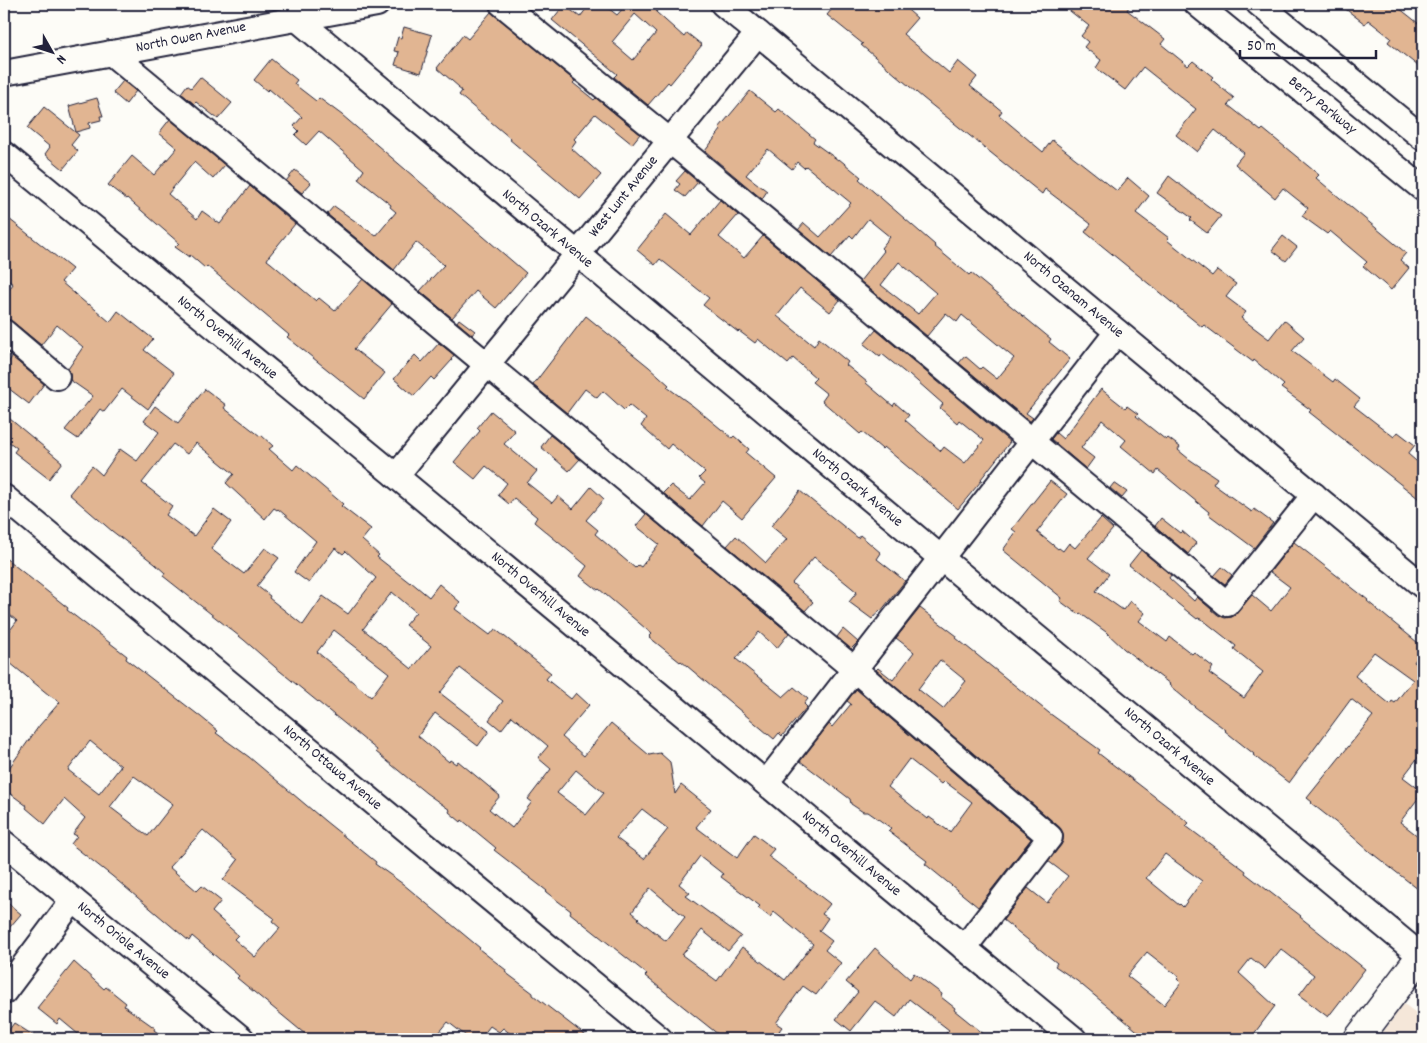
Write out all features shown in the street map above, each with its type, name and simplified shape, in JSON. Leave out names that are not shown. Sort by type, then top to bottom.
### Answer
[{"type":"main road","points":[[1358,1039],[1422,954]]},
{"type":"street","name":"North Owen Avenue","points":[[4,73],[378,4]]},
{"type":"street","points":[[502,4],[670,141],[1227,604],[1314,495]]},
{"type":"street","name":"North Ozanam Avenue","points":[[723,4],[1423,586]]},
{"type":"street","name":"Berry Parkway","points":[[1197,4],[1423,189]]},
{"type":"street","points":[[1260,4],[1423,138]]},
{"type":"street","name":"North Ozark Avenue","points":[[296,18],[941,558],[1422,954]]},
{"type":"street","name":"West Lunt Avenue","points":[[396,476],[758,33]]},
{"type":"street","points":[[112,53],[854,669],[1050,837],[964,948]]},
{"type":"street","name":"North Overhill Avenue","points":[[4,154],[396,476],[1074,1039]]},
{"type":"street","points":[[4,332],[57,377]]},
{"type":"street","points":[[766,783],[1117,332]]},
{"type":"street","name":"North Ottawa Avenue","points":[[4,497],[660,1039]]},
{"type":"street","name":"North Oriole Avenue","points":[[4,843],[242,1039]]},
{"type":"street","points":[[4,992],[73,900]]},
{"type":"shaded area","points":[[1404,1004],[1423,1018],[1423,1039],[1378,1039]]},
{"type":"building","points":[[590,4],[603,4],[617,15],[625,6],[623,4],[662,4],[656,12],[684,37],[687,33],[702,45],[670,84],[668,82],[648,105],[614,77],[617,74],[552,20],[564,5],[580,17]],"holes":[[[635,14],[656,33],[633,60],[612,42]]]},
{"type":"building","points":[[836,4],[901,4],[917,18],[903,34],[949,73],[958,61],[977,77],[970,86],[1002,111],[999,115],[1043,152],[1052,140],[1117,191],[1128,178],[1149,196],[1136,213],[1169,238],[1167,240],[1212,276],[1217,270],[1236,284],[1226,297],[1246,312],[1241,318],[1269,339],[1284,320],[1304,337],[1292,351],[1333,382],[1335,379],[1360,399],[1354,406],[1394,437],[1398,432],[1415,445],[1408,454],[1423,467],[1423,502],[1309,412],[1311,410],[1281,388],[1284,385],[1254,360],[1253,362],[1204,325],[1202,327],[1085,232],[1091,224],[1045,189],[1042,194],[923,98],[861,45],[863,44],[827,15]]},
{"type":"building","points":[[1061,4],[1131,4],[1127,10],[1165,39],[1161,44],[1188,66],[1193,61],[1213,77],[1211,79],[1234,98],[1228,105],[1261,131],[1263,129],[1319,175],[1316,178],[1406,253],[1400,260],[1409,268],[1391,290],[1363,266],[1367,262],[1330,231],[1327,234],[1302,216],[1308,208],[1283,188],[1275,198],[1235,164],[1244,153],[1215,130],[1197,152],[1176,135],[1196,109],[1143,67],[1125,90],[1096,68],[1101,60],[1084,47],[1088,42],[1081,36],[1089,26]]},
{"type":"building","points":[[1339,4],[1394,4],[1423,27],[1423,70],[1388,42],[1391,38],[1368,20],[1365,24]]},
{"type":"building","points":[[491,12],[575,81],[573,83],[594,100],[596,98],[640,134],[632,144],[595,114],[574,139],[576,141],[571,148],[601,175],[580,199],[459,95],[462,91],[459,87],[437,68],[463,35],[468,39]]},
{"type":"building","points":[[404,27],[432,35],[421,73],[395,65],[399,52],[394,51],[398,37],[401,38]]},
{"type":"building","points":[[271,59],[297,80],[294,84],[316,101],[319,98],[342,115],[526,273],[496,308],[476,291],[452,318],[420,291],[444,265],[416,242],[394,270],[327,214],[334,206],[376,236],[396,212],[390,207],[391,205],[358,179],[364,170],[319,131],[306,145],[295,135],[299,131],[294,126],[302,117],[269,89],[267,91],[254,80]]},
{"type":"building","points":[[200,77],[232,103],[218,119],[196,102],[194,104],[181,93],[187,85],[191,88]]},
{"type":"building","points":[[123,81],[136,91],[126,104],[113,93]]},
{"type":"building","points":[[750,91],[776,112],[779,109],[815,139],[813,142],[839,159],[861,177],[859,179],[934,246],[969,275],[971,273],[1051,339],[1049,342],[1070,359],[1026,413],[1033,418],[1030,422],[959,363],[965,356],[980,369],[982,367],[997,379],[1014,358],[962,315],[957,322],[946,313],[927,336],[860,281],[884,251],[881,248],[890,237],[868,219],[853,238],[850,235],[831,257],[798,230],[804,223],[820,237],[851,203],[806,166],[804,168],[797,162],[792,169],[768,149],[746,175],[767,191],[762,199],[705,151],[721,130],[719,128]],"holes":[[[899,262],[936,293],[918,314],[881,285]]]},
{"type":"building","points":[[97,98],[103,116],[100,116],[101,120],[89,123],[90,128],[76,132],[69,106]]},
{"type":"building","points":[[44,107],[79,135],[71,145],[78,151],[63,169],[45,154],[50,147],[27,128]]},
{"type":"building","points":[[170,119],[225,165],[213,179],[194,162],[168,194],[197,219],[202,211],[220,224],[250,186],[295,224],[267,260],[316,301],[319,298],[335,311],[363,279],[392,304],[354,349],[385,373],[364,399],[287,337],[289,335],[207,266],[205,268],[190,255],[189,257],[175,247],[179,243],[127,198],[108,185],[132,156],[154,175],[177,148],[159,133]]},
{"type":"building","points":[[295,170],[311,183],[302,193],[286,181]]},
{"type":"building","points":[[685,171],[698,182],[685,197],[675,190],[680,184],[676,181]]},
{"type":"building","points":[[1169,176],[1221,216],[1207,233],[1190,220],[1192,218],[1157,193]]},
{"type":"building","points":[[720,200],[738,215],[719,237],[744,258],[763,236],[840,300],[830,312],[800,288],[777,316],[814,346],[819,338],[848,362],[846,365],[866,383],[893,406],[895,403],[909,415],[905,420],[941,451],[944,447],[965,463],[984,440],[959,420],[957,423],[940,408],[943,404],[909,374],[882,354],[880,357],[864,344],[876,330],[1010,442],[958,509],[884,447],[882,449],[862,432],[860,434],[822,401],[827,394],[812,382],[816,378],[793,358],[788,364],[758,339],[755,343],[738,332],[703,305],[709,298],[660,259],[655,265],[637,250],[666,214],[691,235]]},
{"type":"building","points":[[4,215],[72,269],[61,282],[88,305],[110,322],[118,311],[153,339],[144,350],[174,373],[148,409],[122,389],[104,412],[100,409],[78,439],[65,430],[93,396],[70,380],[68,369],[83,347],[57,325],[41,345],[13,322],[4,319],[4,297],[13,284],[4,277]]},
{"type":"building","points":[[1283,236],[1297,247],[1286,261],[1272,250]]},
{"type":"building","points":[[586,316],[649,367],[669,385],[667,387],[732,438],[734,436],[749,449],[746,453],[776,478],[742,518],[722,501],[703,526],[663,493],[671,485],[690,500],[705,483],[699,478],[705,472],[671,444],[667,449],[641,426],[646,419],[629,405],[624,410],[603,391],[597,398],[585,389],[567,413],[533,385]]},
{"type":"building","points":[[459,319],[475,331],[472,335],[457,322]]},
{"type":"building","points":[[439,343],[454,355],[452,360],[434,380],[431,377],[414,396],[394,379],[415,355],[422,362]]},
{"type":"building","points":[[12,357],[44,384],[29,404],[4,385],[4,369]]},
{"type":"building","points":[[205,389],[226,405],[224,408],[273,446],[269,449],[293,470],[297,465],[343,504],[341,506],[371,529],[362,540],[379,555],[377,557],[429,597],[439,584],[460,602],[455,609],[490,635],[495,629],[551,673],[546,679],[571,699],[576,693],[589,705],[562,737],[584,756],[611,723],[649,755],[660,753],[670,762],[675,794],[681,785],[711,809],[696,827],[737,858],[754,834],[774,849],[768,856],[830,904],[822,914],[828,918],[819,931],[832,941],[825,950],[841,963],[816,995],[803,986],[776,1023],[782,1027],[779,1031],[791,1039],[724,1039],[645,976],[647,974],[570,913],[571,911],[547,891],[494,850],[496,848],[462,820],[461,822],[449,812],[450,810],[426,793],[244,640],[163,576],[165,573],[155,564],[112,531],[69,494],[92,466],[102,475],[120,449],[137,461],[159,432],[144,421],[155,406],[178,423]],"holes":[[[196,443],[234,474],[226,483],[265,519],[274,508],[278,509],[316,541],[294,572],[309,583],[335,548],[343,554],[346,551],[376,578],[348,614],[323,596],[303,625],[257,586],[279,558],[265,548],[244,574],[211,549],[231,522],[214,509],[194,536],[166,515],[172,506],[142,483],[173,444],[187,454]],[[392,592],[416,612],[405,625],[431,646],[412,669],[363,629]],[[334,630],[389,673],[371,697],[317,652]],[[460,668],[503,701],[489,720],[501,730],[512,716],[548,746],[538,758],[551,769],[528,799],[532,802],[512,828],[489,809],[500,796],[458,761],[456,764],[450,760],[449,762],[418,736],[435,713],[478,746],[489,731],[440,693]],[[576,770],[604,793],[586,815],[557,793]],[[642,809],[668,829],[644,859],[616,838]],[[700,856],[723,874],[721,877],[760,906],[758,908],[770,917],[774,912],[813,944],[785,980],[742,947],[717,981],[682,955],[702,930],[728,951],[741,936],[686,896],[690,893],[679,884]],[[650,888],[685,917],[666,941],[632,912]]]},
{"type":"building","points":[[1101,389],[1125,408],[1127,406],[1138,414],[1136,416],[1166,440],[1168,438],[1180,447],[1178,450],[1189,459],[1217,478],[1213,484],[1252,512],[1254,509],[1273,523],[1254,548],[1208,514],[1209,512],[1158,470],[1155,474],[1121,446],[1126,440],[1102,420],[1081,448],[1094,458],[1086,469],[1051,439],[1056,433],[1063,439]]},
{"type":"building","points":[[491,411],[515,431],[504,444],[537,471],[527,483],[552,503],[558,496],[573,509],[591,487],[604,499],[586,520],[598,530],[595,534],[635,568],[638,565],[641,567],[659,544],[636,526],[646,514],[789,633],[777,648],[759,632],[736,659],[783,697],[794,687],[808,699],[804,704],[807,707],[782,736],[779,733],[774,739],[681,661],[649,637],[652,634],[599,589],[580,576],[587,566],[534,522],[537,517],[514,498],[509,504],[498,495],[507,483],[486,466],[475,479],[454,462],[480,431],[477,428]]},
{"type":"building","points":[[4,414],[62,462],[49,479],[14,452],[17,448],[4,438]]},
{"type":"building","points":[[550,435],[580,459],[569,471],[541,447]]},
{"type":"building","points":[[1050,481],[1067,494],[1037,532],[1058,549],[1063,551],[1069,543],[1075,548],[1101,518],[1113,529],[1088,558],[1109,574],[1096,591],[1123,610],[1130,601],[1145,613],[1139,621],[1167,642],[1170,637],[1192,654],[1194,652],[1213,667],[1209,673],[1244,698],[1263,672],[1234,649],[1236,646],[1203,620],[1197,619],[1129,565],[1141,550],[1171,575],[1169,578],[1194,601],[1197,597],[1218,615],[1225,618],[1232,617],[1237,613],[1252,595],[1271,611],[1290,587],[1270,572],[1294,542],[1368,600],[1423,647],[1414,662],[1422,669],[1423,667],[1423,751],[1403,777],[1423,792],[1400,822],[1423,840],[1423,893],[1369,851],[1307,798],[1373,716],[1351,699],[1289,783],[1253,755],[1226,730],[1195,707],[1170,684],[1124,649],[1106,632],[1060,601],[1062,598],[1003,550],[1016,532],[1012,529]],"holes":[[[1374,652],[1413,680],[1395,703],[1392,701],[1390,704],[1355,676]]]},
{"type":"building","points":[[1114,483],[1127,492],[1122,498],[1110,488]]},
{"type":"building","points":[[800,491],[858,538],[860,535],[881,553],[877,559],[905,581],[881,611],[872,619],[849,602],[857,592],[814,557],[792,583],[813,602],[805,611],[727,546],[736,536],[766,563],[787,539],[771,526]]},
{"type":"building","points":[[1161,518],[1180,533],[1182,531],[1196,543],[1188,554],[1155,526]]},
{"type":"building","points":[[4,557],[68,608],[67,610],[127,656],[126,659],[218,731],[216,733],[249,757],[376,862],[375,864],[403,884],[506,970],[505,972],[590,1039],[517,1039],[503,1028],[499,1032],[490,1026],[480,1039],[470,1039],[448,1022],[434,1039],[311,1039],[237,978],[239,976],[192,936],[189,941],[71,844],[77,836],[73,834],[85,818],[64,799],[45,824],[26,808],[27,806],[4,789],[4,775],[39,726],[60,702],[4,658],[4,638],[17,621],[4,610]],"holes":[[[90,741],[121,766],[99,794],[68,770]],[[134,776],[173,804],[148,836],[110,807]],[[203,830],[238,860],[223,880],[274,918],[272,921],[280,928],[255,957],[234,939],[238,935],[212,912],[221,901],[202,886],[197,891],[169,867]]]},
{"type":"building","points":[[1222,567],[1232,575],[1225,584],[1214,576]]},
{"type":"building","points":[[920,608],[957,636],[956,638],[1049,713],[1100,750],[1098,753],[1189,823],[1186,826],[1246,871],[1245,873],[1365,969],[1328,1017],[1299,995],[1314,975],[1281,949],[1265,969],[1251,958],[1239,973],[1275,1006],[1250,1039],[1147,1039],[1077,981],[1055,966],[1057,963],[1003,920],[1028,888],[1047,903],[1068,876],[1048,861],[1061,845],[1063,833],[1059,827],[876,670],[878,668],[893,680],[914,652],[896,638]],"holes":[[[940,660],[966,681],[943,709],[918,689]],[[1165,854],[1202,881],[1183,907],[1146,878]],[[1147,952],[1179,977],[1177,979],[1181,983],[1164,1005],[1127,976]]]},
{"type":"building","points":[[843,629],[858,642],[851,649],[837,637]]},
{"type":"building","points":[[856,689],[1031,839],[978,907],[925,864],[927,861],[888,831],[891,828],[868,812],[863,812],[851,804],[850,799],[800,761],[829,724],[832,727],[851,704],[847,701]],"holes":[[[909,759],[941,784],[944,781],[972,802],[950,832],[929,817],[928,819],[888,787]]]},
{"type":"building","points":[[4,900],[21,914],[4,934]]},
{"type":"building","points":[[875,948],[910,979],[914,973],[942,994],[941,997],[955,1008],[954,1010],[990,1039],[941,1039],[949,1030],[909,999],[896,1017],[875,1001],[851,1031],[836,1019],[858,992],[846,982]]},
{"type":"building","points":[[74,962],[104,989],[106,987],[126,1003],[124,1006],[155,1028],[154,1030],[166,1039],[84,1039],[60,1019],[57,1024],[37,1008]]},
{"type":"building","points":[[14,1023],[39,1039],[13,1039],[6,1034]]}]
